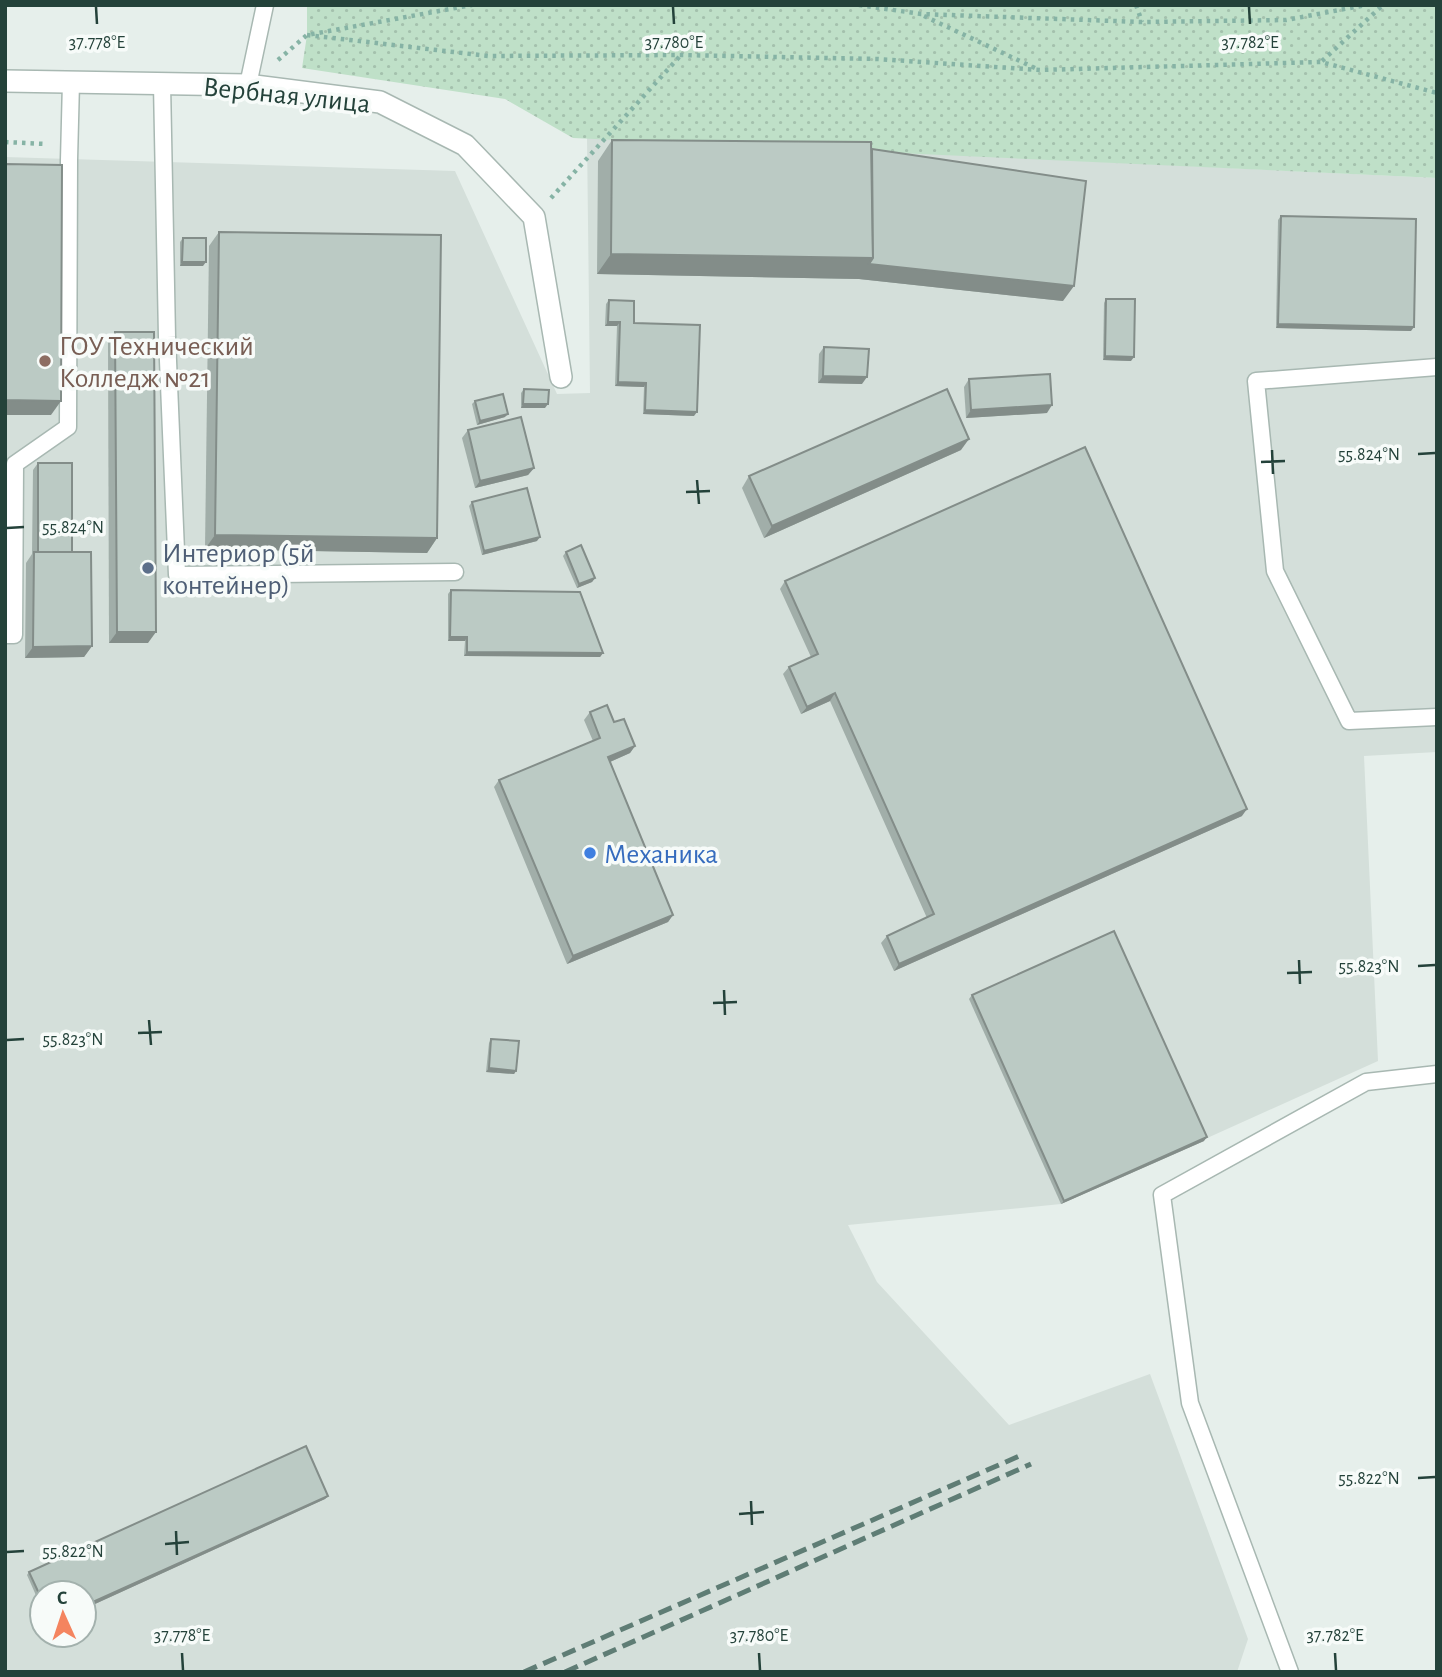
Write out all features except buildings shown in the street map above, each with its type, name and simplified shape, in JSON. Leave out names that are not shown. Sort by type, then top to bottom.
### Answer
[{"type":"street","name":"Вербная улица","points":[[5,81],[248,85],[380,102],[465,145],[534,217]]},
{"type":"street","points":[[534,217],[561,377]]},
{"type":"lane","points":[[248,85],[265,5]]},
{"type":"lane","points":[[5,635],[15,635],[15,464],[68,427],[71,82]]},
{"type":"lane","points":[[162,84],[167,337],[177,575],[455,572]]},
{"type":"lane","points":[[1437,366],[1256,381],[1275,571],[1349,721],[1437,718]]},
{"type":"lane","points":[[1290,1672],[1189,1403],[1163,1195],[1366,1082],[1437,1074]]},
{"type":"path","points":[[248,85],[307,35],[472,5]]},
{"type":"path","points":[[859,5],[920,14],[1142,22],[1286,20],[1366,5]]},
{"type":"path","points":[[1136,5],[1142,22]]},
{"type":"path","points":[[1321,62],[1383,5]]},
{"type":"path","points":[[920,14],[1040,70]]},
{"type":"path","points":[[307,35],[488,57],[681,55],[877,59],[1040,70],[1321,62],[1437,93]]},
{"type":"path","points":[[534,217],[681,55]]},
{"type":"path","points":[[5,142],[69,145]]},
{"type":"shaded area","points":[[587,137],[1437,178],[1437,752],[1364,756],[1378,1061],[1061,1204],[848,1225],[877,1282],[1009,1425],[1150,1374],[1248,1639],[1237,1672],[5,1672],[5,157],[455,171],[557,394],[590,393]]},
{"type":"green space","points":[[307,5],[1437,5],[1437,178],[573,138],[505,99],[302,68],[307,35]]},
{"type":"railway","points":[[524,1672],[1024,1454]]},
{"type":"railway","points":[[565,1672],[1031,1464]]},
{"type":"place","name":"ГОУ Технический Колледж №21","points":[[45,361]]},
{"type":"place","name":"Интериор (5й контейнер)","points":[[148,568]]},
{"type":"place","name":"Механика","points":[[590,853]]}]
